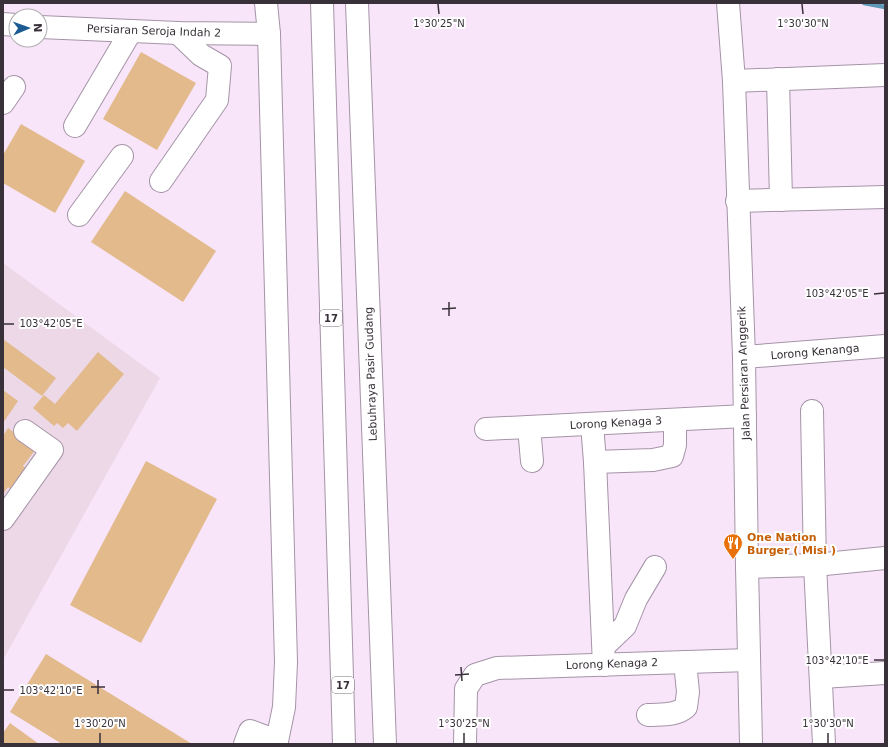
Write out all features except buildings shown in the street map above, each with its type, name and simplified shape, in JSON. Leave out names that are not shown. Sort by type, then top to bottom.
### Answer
[{"type":"main road","points":[[245,744],[250,731],[277,742],[284,707],[286,662],[269,34],[266,3]]},
{"type":"main road","name":"Lebuhraya Pasir Gudang","points":[[358,3],[385,744]]},
{"type":"main road","name":"Jalan Persiaran Anggerik","points":[[728,3],[734,81],[737,201],[744,357],[751,744]]},
{"type":"main road","name":"17","points":[[321,5],[344,744]]},
{"type":"main road","name":"Persiaran Seroja Indah 2","points":[[48,27],[269,34]]},
{"type":"main road","points":[[75,126],[131,31]]},
{"type":"main road","points":[[161,181],[217,100],[220,66],[201,55],[178,32]]},
{"type":"main road","points":[[734,81],[885,75]]},
{"type":"main road","points":[[778,79],[781,200]]},
{"type":"main road","points":[[79,215],[122,156]]},
{"type":"main road","points":[[737,201],[885,197]]},
{"type":"main road","name":"Lorong Kenanga","points":[[744,357],[885,346]]},
{"type":"main road","points":[[812,411],[815,565],[822,677],[824,744]]},
{"type":"main road","name":"Lorong Kenaga 3","points":[[486,429],[745,416]]},
{"type":"main road","points":[[595,462],[654,460],[672,456],[675,445],[675,420]]},
{"type":"main road","points":[[592,424],[604,656]]},
{"type":"main road","points":[[530,427],[532,461]]},
{"type":"main road","points":[[3,519],[52,450],[25,431]]},
{"type":"main road","points":[[747,567],[815,565],[885,558]]},
{"type":"main road","points":[[604,656],[625,626],[636,598],[655,567]]},
{"type":"main road","points":[[329,744],[329,666],[341,626]]},
{"type":"main road","name":"Lorong Kenaga 2","points":[[465,744],[466,689],[475,675],[497,668],[604,656],[685,662],[749,660]]},
{"type":"main road","points":[[648,715],[675,713],[682,711],[686,707],[688,692],[685,662]]},
{"type":"main road","points":[[822,677],[885,673]]},
{"type":"shaded area","points":[[3,263],[160,378],[3,660]]},
{"type":"waterway","points":[[864,3],[885,7]]},
{"type":"place","name":"One Nation Burger ( Misi )","points":[[733,560]]}]
